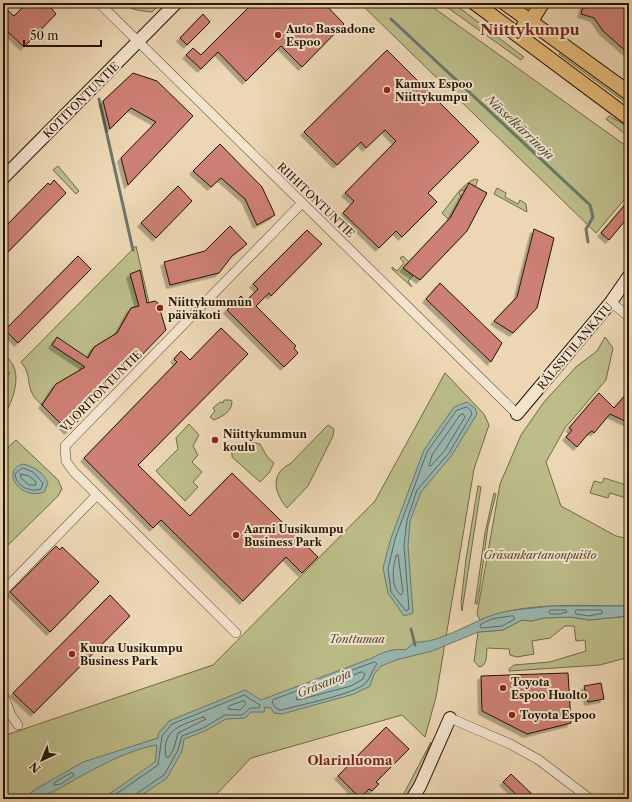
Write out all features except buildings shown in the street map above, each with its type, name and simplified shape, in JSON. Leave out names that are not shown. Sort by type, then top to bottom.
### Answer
[{"type":"main road","name":"KOTITONTUNTIE","points":[[4,175],[139,42],[176,3]]},
{"type":"main road","points":[[475,3],[629,118]]},
{"type":"main road","points":[[513,30],[531,21],[542,3]]},
{"type":"main road","points":[[513,30],[514,6]]},
{"type":"main road","points":[[514,6],[531,21],[629,93]]},
{"type":"main road","name":"RÄLSSITILANKATU","points":[[517,414],[612,302],[629,276]]},
{"type":"main road","points":[[412,799],[420,786],[450,718]]},
{"type":"street","name":"RIIHITONTUNTIE","points":[[99,3],[517,414]]},
{"type":"street","name":"VUORITONTUNTIE","points":[[236,633],[73,471],[66,461],[65,446],[302,204]]},
{"type":"street","points":[[612,302],[629,318]]},
{"type":"street","points":[[3,592],[97,495]]},
{"type":"street","points":[[3,694],[11,715],[18,725]]},
{"type":"street","points":[[450,718],[510,744],[539,760],[590,799]]},
{"type":"green space","points":[[122,3],[161,3],[152,12],[132,9]]},
{"type":"green space","points":[[360,3],[427,3],[629,148],[629,194],[596,233]]},
{"type":"green space","points":[[441,3],[453,3],[524,57],[521,60]]},
{"type":"green space","points":[[562,51],[629,101],[629,105],[559,54]]},
{"type":"green space","points":[[609,116],[629,127],[629,137],[606,119]]},
{"type":"green space","points":[[58,166],[79,191],[76,194],[53,170]]},
{"type":"green space","points":[[475,179],[478,180],[475,187],[465,191],[461,190],[459,194],[462,196],[449,220],[442,213],[461,189],[470,181]]},
{"type":"green space","points":[[497,188],[506,193],[505,197],[518,204],[520,200],[526,204],[527,212],[494,194]]},
{"type":"green space","points":[[136,246],[149,303],[131,308],[117,333],[94,347],[80,370],[54,387],[42,405],[31,391],[27,371],[21,362]]},
{"type":"green space","points":[[403,256],[409,262],[403,268],[413,276],[408,281],[412,287],[392,269],[392,267],[397,271],[404,263],[400,258]]},
{"type":"green space","name":"Gräsankartanonpuisto","points":[[605,337],[613,348],[606,380],[565,428],[546,462],[561,506],[616,536],[629,539],[629,606],[573,605],[534,607],[497,614],[480,620],[477,614],[500,484],[521,435],[544,402],[576,367],[597,351]]},
{"type":"green space","points":[[3,352],[13,365],[16,378],[12,399],[3,418],[3,380],[10,373],[3,372]]},
{"type":"green space","name":"Tonttumaa","points":[[445,373],[484,414],[489,425],[474,469],[436,697],[425,737],[402,715],[251,758],[212,799],[3,799],[3,736],[213,665],[375,501]]},
{"type":"green space","points":[[224,400],[232,401],[229,411],[214,420],[210,417],[215,411],[213,408],[220,402],[223,403]]},
{"type":"green space","points":[[189,424],[199,435],[193,446],[198,455],[192,462],[202,472],[193,482],[198,487],[185,501],[156,471],[178,449],[176,438]]},
{"type":"green space","points":[[328,425],[334,429],[333,436],[308,486],[287,508],[279,497],[277,491],[276,484],[279,473],[283,468],[290,464]]},
{"type":"green space","points":[[16,440],[58,480],[62,489],[58,496],[3,550],[3,452]]},
{"type":"green space","points":[[244,441],[260,444],[268,458],[274,463],[269,473],[260,482],[232,457],[232,453],[229,452],[237,443],[243,447]]},
{"type":"green space","points":[[604,478],[629,486],[629,499],[610,493],[608,498],[590,493],[594,481],[602,483]]},
{"type":"green space","points":[[478,486],[481,487],[462,611],[461,603],[466,559]]},
{"type":"green space","points":[[494,493],[496,494],[488,526],[477,604],[475,604],[485,533]]},
{"type":"green space","points":[[629,616],[629,657],[600,665],[509,671],[509,669],[514,665],[550,662],[586,651],[585,640],[576,641],[574,626],[565,626],[550,638],[532,641],[534,654],[517,657],[510,655],[509,649],[487,648],[484,665],[479,667],[474,661],[478,632],[503,630],[522,620],[532,621],[544,618],[570,617],[589,620]]},
{"type":"green space","points":[[431,742],[416,782],[405,799],[401,799]]},
{"type":"water","points":[[467,402],[475,408],[477,414],[452,455],[421,492],[410,521],[408,546],[413,613],[404,616],[388,593],[383,568],[391,538],[424,450],[454,407]]},
{"type":"water","points":[[24,464],[35,469],[44,476],[48,483],[44,492],[35,494],[27,492],[20,488],[16,483],[13,477],[13,472],[17,467]]},
{"type":"water","name":"Gräsanoja","points":[[551,606],[629,606],[629,616],[589,620],[570,617],[544,618],[532,621],[522,620],[503,630],[478,632],[432,651],[396,660],[381,666],[374,674],[370,686],[354,694],[282,714],[274,713],[271,708],[265,707],[264,712],[251,712],[245,718],[226,719],[205,731],[184,739],[182,751],[167,778],[136,799],[102,799],[155,762],[157,745],[137,750],[118,758],[46,795],[22,799],[36,789],[83,762],[158,738],[158,734],[169,721],[245,690],[261,700],[372,658],[384,652],[406,650],[414,642],[423,642],[442,637],[481,619],[512,611]]},
{"type":"waterway","name":"Nässelkärrinoja","points":[[374,3],[377,6]]},
{"type":"waterway","name":"Nässelkärrinoja","points":[[391,19],[590,205],[593,217],[586,229],[588,242]]},
{"type":"waterway","points":[[99,99],[133,250]]},
{"type":"waterway","name":"Nässelkärrinoja","points":[[411,629],[415,645]]},
{"type":"place","name":"Auto Bassadone Espoo","points":[[278,35]]},
{"type":"place","name":"Kamux Espoo Niittykumpu","points":[[387,90]]},
{"type":"place","name":"Niittykummun päiväkoti","points":[[160,308]]},
{"type":"place","name":"Niittykummun koulu","points":[[215,440]]},
{"type":"place","name":"Aarni Uusikumpu Business Park","points":[[236,535]]},
{"type":"place","name":"Kuura Uusikumpu Business Park","points":[[72,654]]},
{"type":"place","name":"Toyota Espoo Huolto","points":[[503,688]]},
{"type":"place","name":"Toyota Espoo","points":[[512,715]]},
{"type":"district","name":"Niittykumpu","points":[[530,29]]},
{"type":"district","name":"Olarinluoma","points":[[350,760]]}]
